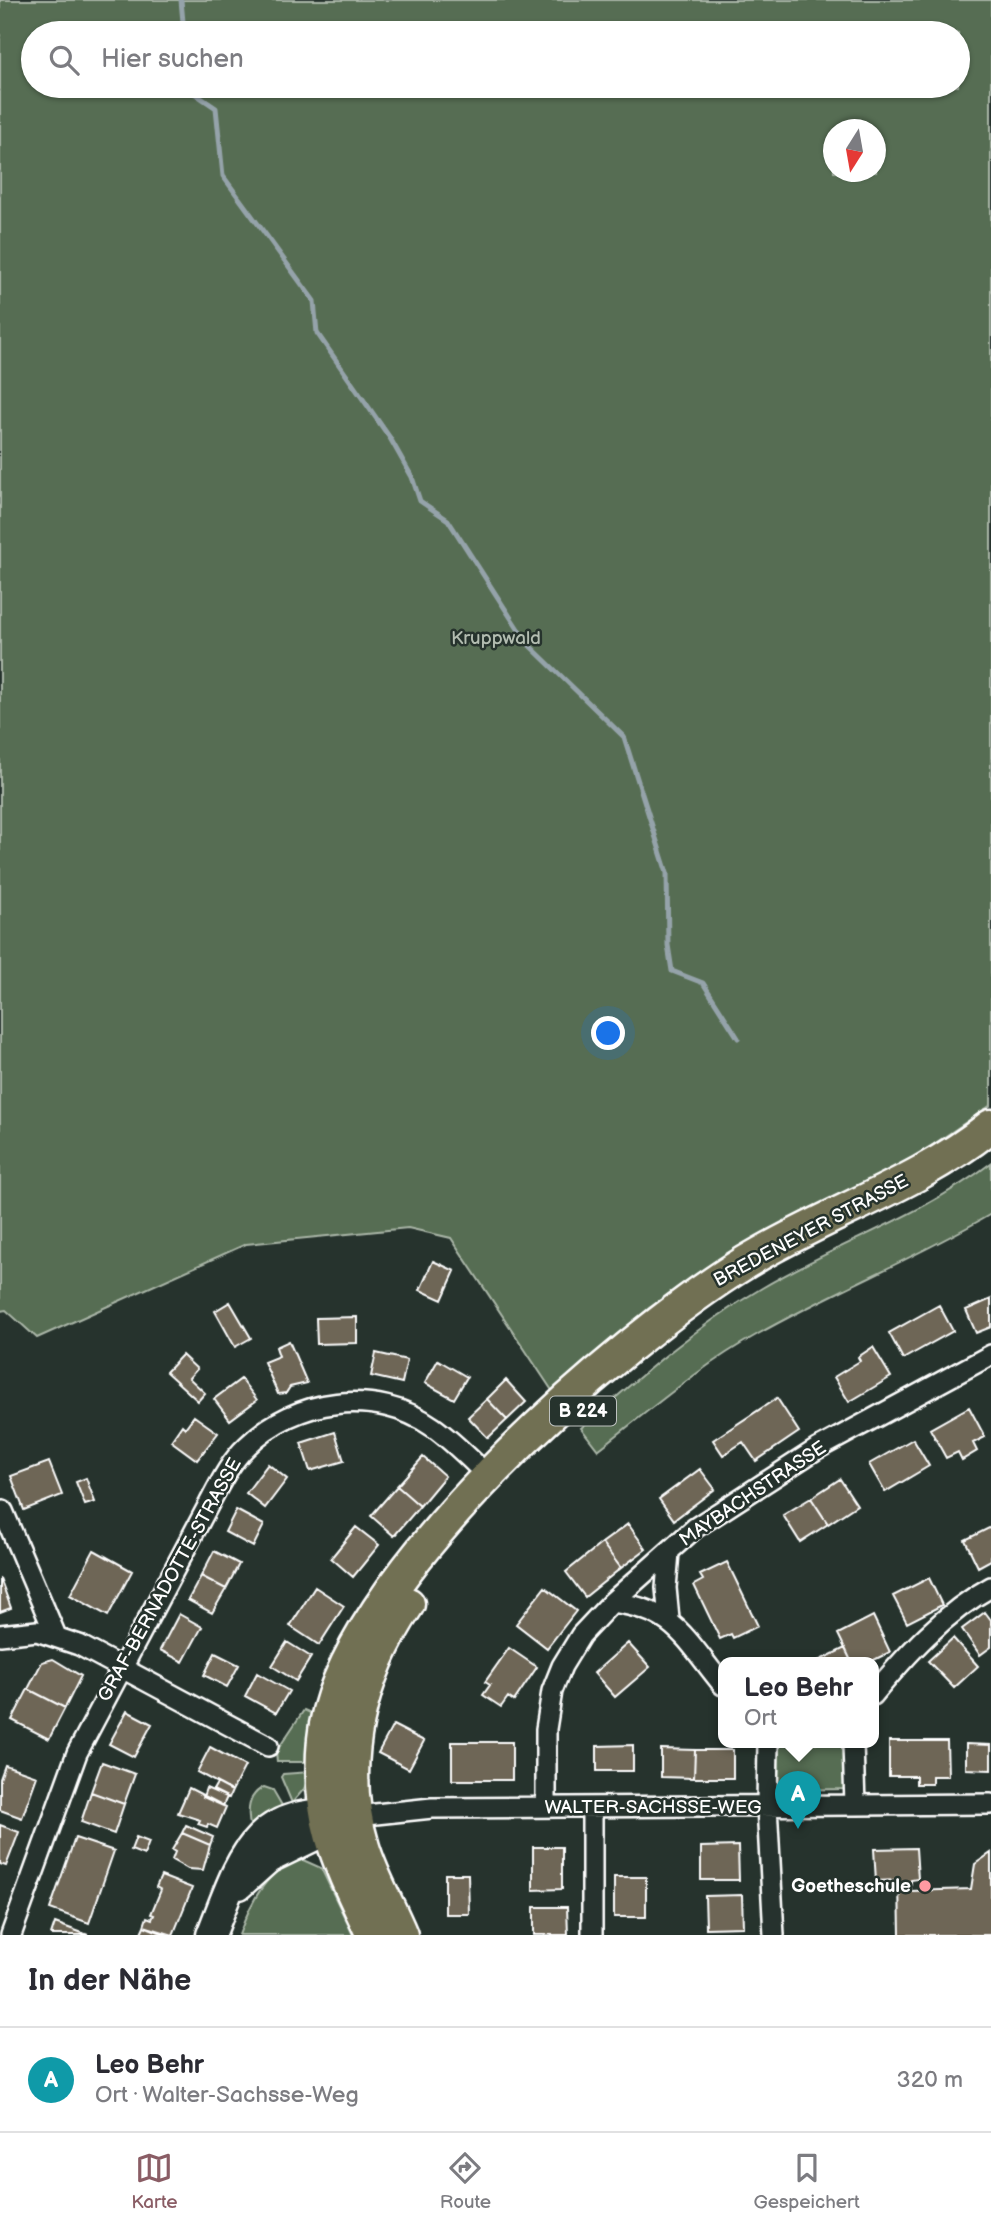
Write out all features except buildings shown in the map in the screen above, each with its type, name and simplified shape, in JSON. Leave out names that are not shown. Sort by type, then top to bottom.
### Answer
[{"type":"main road","name":"BREDENEYER STRASSE","points":[[326,1820],[323,1769],[328,1714],[353,1649],[405,1574],[489,1477],[566,1401],[693,1296],[749,1260],[924,1170],[991,1126]]},
{"type":"main road","name":"BREDENEYER STRASSE","points":[[357,1816],[352,1769],[354,1741],[360,1704],[372,1667],[387,1636],[410,1601],[454,1544],[501,1492],[573,1420],[645,1357],[706,1310],[759,1277],[930,1189],[991,1151]]},
{"type":"main road","name":"B 224","points":[[357,1816],[363,1850],[401,1935]]},
{"type":"main road","name":"B 224","points":[[326,1820],[338,1862],[373,1935]]},
{"type":"street","name":"MAYBACHSTRASSE","points":[[546,1807],[546,1729],[552,1691],[562,1667],[581,1635],[612,1602],[695,1528],[817,1449],[991,1355]]},
{"type":"street","name":"GRAF-BERNADOTTE-STRASSE","points":[[11,1935],[77,1753],[229,1466],[272,1425],[293,1413],[347,1402],[391,1408],[432,1426],[489,1477]]},
{"type":"street","points":[[3,1511],[56,1636]]},
{"type":"street","points":[[669,1552],[666,1588],[669,1619]]},
{"type":"street","points":[[879,1689],[939,1625],[973,1597],[991,1587]]},
{"type":"street","points":[[612,1602],[641,1605],[669,1619],[718,1679]]},
{"type":"street","points":[[0,1635],[37,1631],[56,1636],[121,1666],[268,1746]]},
{"type":"street","points":[[768,1748],[767,1806],[774,1935]]},
{"type":"street","points":[[853,1748],[855,1805]]},
{"type":"street","name":"WALTER-SACHSSE-WEG","points":[[357,1816],[432,1808],[991,1804]]},
{"type":"street","points":[[592,1808],[592,1935]]},
{"type":"street","points":[[216,1923],[232,1892],[268,1859],[326,1820],[357,1816]]},
{"type":"green space","name":"Kruppwald","points":[[0,0],[991,0],[991,1105],[912,1159],[848,1195],[743,1245],[649,1308],[553,1392],[451,1238],[408,1228],[246,1244],[37,1338],[6,1310],[0,1311]]},
{"type":"green space","points":[[991,1163],[991,1214],[787,1318],[737,1347],[676,1389],[598,1450],[581,1428],[668,1354],[737,1303],[790,1272],[937,1199]]},
{"type":"green space","points":[[304,1710],[313,1714],[310,1762],[277,1762],[276,1752]]},
{"type":"green space","points":[[776,1748],[846,1748],[848,1789],[773,1790]]},
{"type":"green space","points":[[310,1772],[304,1789],[292,1803],[281,1777],[283,1774]]},
{"type":"green space","points":[[264,1787],[273,1790],[284,1809],[251,1830],[251,1800],[258,1790]]},
{"type":"green space","points":[[303,1860],[321,1868],[353,1935],[239,1935],[255,1899],[270,1878],[290,1864]]},
{"type":"waterway","points":[[181,0],[183,21]]},
{"type":"waterway","points":[[201,98],[216,108],[223,176],[314,301],[317,333],[390,438],[412,477],[420,501],[448,520],[527,643],[624,737],[667,873],[668,945],[672,971],[703,983],[738,1038]]},
{"type":"place","name":"Leo Behr","points":[[798,1829]]},
{"type":"place","name":"Goetheschule","points":[[925,1886]]}]
